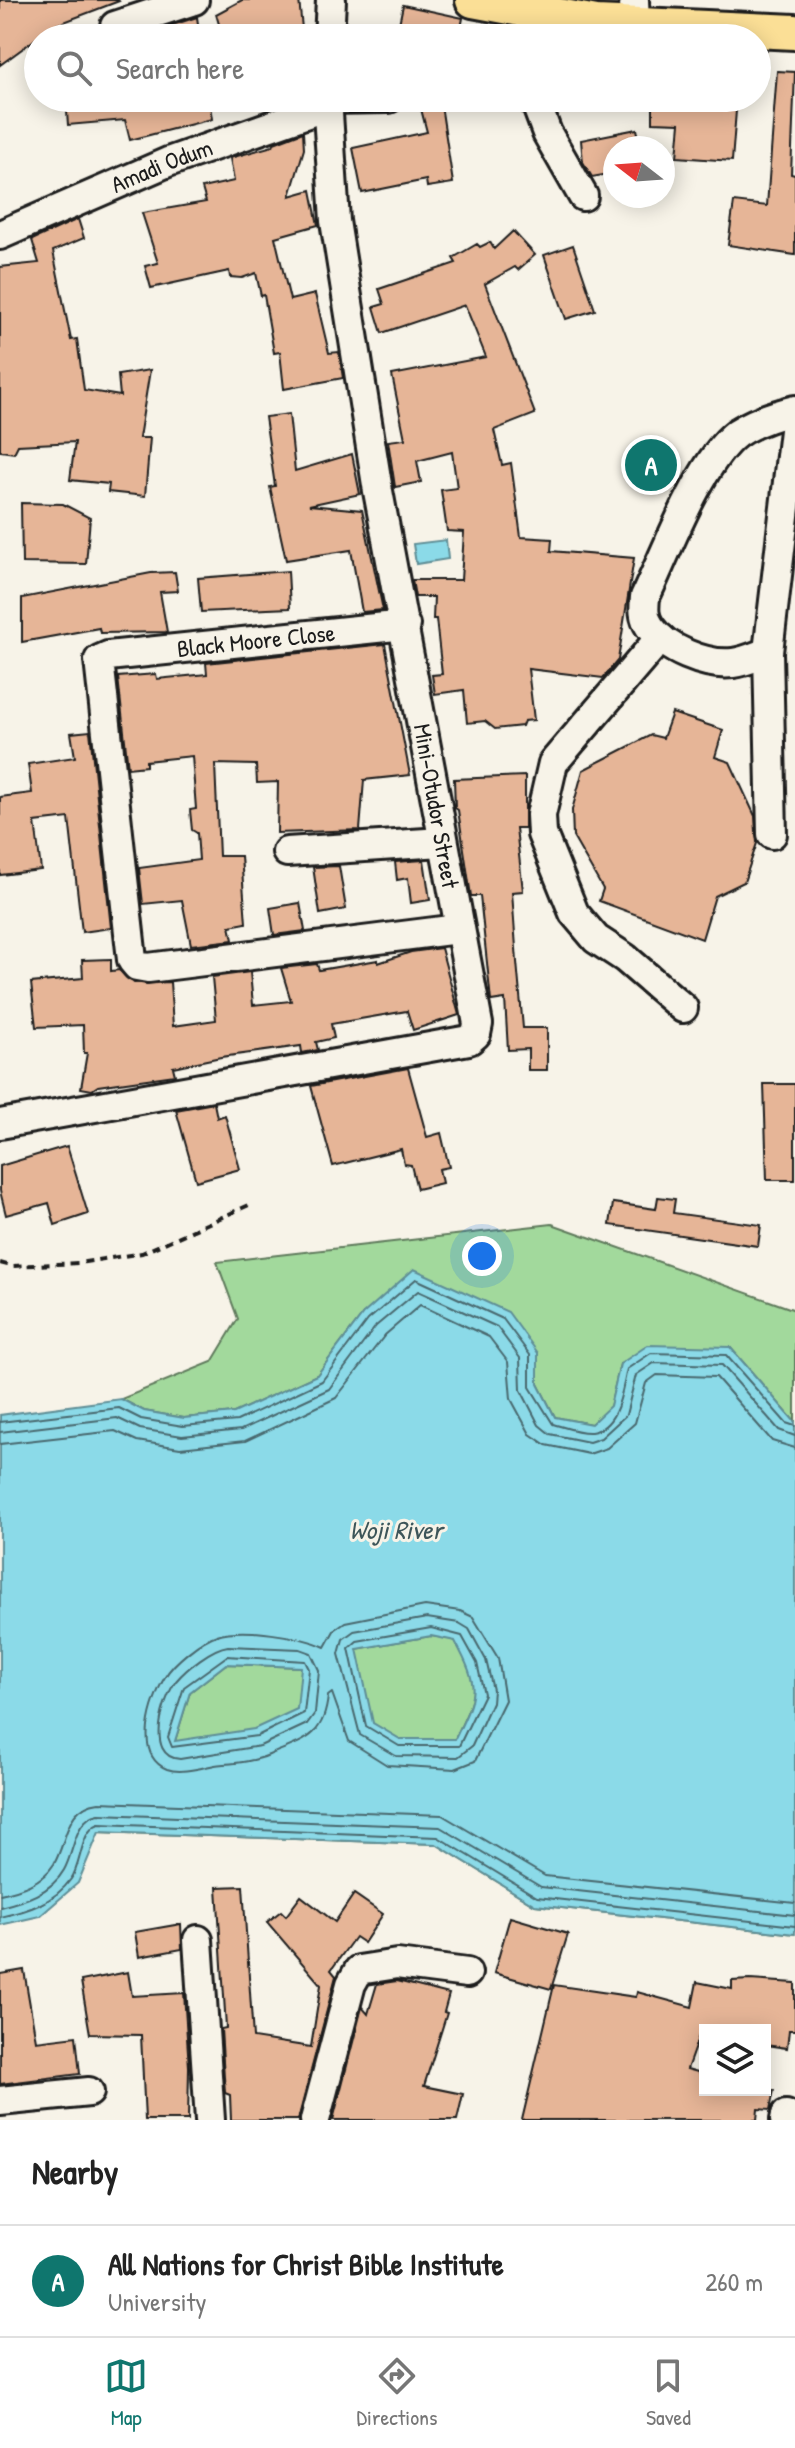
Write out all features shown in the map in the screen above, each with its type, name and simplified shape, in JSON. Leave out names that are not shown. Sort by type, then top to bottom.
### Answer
[{"type":"main road","points":[[473,0],[529,24]]},
{"type":"main road","points":[[540,24],[634,13],[727,24]]},
{"type":"main road","points":[[771,29],[795,32]]},
{"type":"street","points":[[121,24],[194,0]]},
{"type":"street","points":[[330,24],[331,0]]},
{"type":"street","name":"Amadi Odum","points":[[0,235],[168,162],[298,112]]},
{"type":"street","name":"Mini-Otudor Street","points":[[0,1124],[469,1040],[476,1034],[478,1024],[378,491],[335,221],[328,112]]},
{"type":"street","points":[[539,112],[547,133],[583,196]]},
{"type":"street","points":[[768,652],[735,663],[718,663],[684,653],[660,638],[644,614],[645,597],[707,470],[737,434],[772,415],[795,410]]},
{"type":"street","points":[[772,834],[768,652],[795,422]]},
{"type":"street","name":"Black Moore Close","points":[[405,625],[108,656],[99,660],[97,667],[132,960],[137,966],[148,968],[458,929]]},
{"type":"street","points":[[660,638],[553,763],[541,815],[542,834],[553,868],[574,913],[596,939],[625,958],[683,1008]]},
{"type":"street","points":[[287,852],[442,842]]},
{"type":"street","points":[[198,1940],[210,2120]]},
{"type":"street","points":[[315,2120],[351,1984],[359,1970],[397,1964],[467,1973]]},
{"type":"street","points":[[0,2101],[89,2092]]},
{"type":"path","points":[[0,1263],[11,1266],[79,1263],[142,1253],[249,1205]]},
{"type":"green space","points":[[552,1224],[795,1310],[795,1422],[730,1347],[620,1364],[610,1407],[591,1424],[555,1417],[538,1384],[538,1353],[363,1314],[317,1375],[234,1413],[184,1418],[144,1411],[121,1399],[212,1362],[238,1319],[217,1262]]},
{"type":"green space","points":[[431,1636],[455,1640],[472,1680],[472,1700],[455,1739],[795,1934],[535,1905],[436,1844],[98,1832],[175,1741],[190,1692],[226,1664],[301,1667],[356,1649]]},
{"type":"water","points":[[446,540],[448,559],[416,564],[413,544]]},
{"type":"water","name":"Woji River","points":[[414,1269],[508,1312],[538,1353],[538,1384],[555,1417],[591,1424],[610,1406],[620,1364],[648,1345],[730,1347],[795,1422],[795,1934],[535,1905],[436,1844],[99,1832],[78,1883],[40,1916],[0,1925],[0,1415],[121,1399],[144,1411],[184,1418],[234,1413],[317,1375],[363,1314]],"holes":[[[431,1636],[455,1641],[472,1681],[468,1711],[455,1739],[400,1739],[373,1723],[357,1649]],[[226,1664],[301,1667],[297,1709],[254,1729],[175,1741],[190,1692]]]},
{"type":"building","points":[[0,0],[119,1],[59,24],[24,24],[24,47],[0,65]]},
{"type":"building","points":[[242,0],[299,0],[302,24],[219,24],[216,14]]},
{"type":"building","points":[[403,5],[463,18],[462,24],[399,24]]},
{"type":"building","points":[[197,17],[198,24],[176,24]]},
{"type":"building","points":[[777,71],[795,72],[791,174],[795,175],[795,255],[728,245],[734,202],[767,206]]},
{"type":"building","points":[[67,112],[211,112],[212,119],[130,140],[125,120],[68,125]]},
{"type":"building","points":[[422,112],[442,112],[453,183],[427,187],[426,180],[362,193],[353,148],[427,132]]},
{"type":"building","points":[[653,112],[736,112],[732,161],[677,157],[680,123],[653,122]]},
{"type":"building","points":[[637,129],[638,136],[603,136],[603,175],[592,177],[583,162],[581,140]]},
{"type":"building","points":[[303,132],[304,149],[290,196],[311,190],[318,225],[275,237],[290,300],[315,294],[329,353],[339,352],[343,378],[284,389],[280,352],[274,353],[264,295],[261,296],[256,273],[242,278],[230,277],[229,271],[151,288],[145,266],[158,263],[142,213],[206,202],[202,188],[234,181],[230,158],[273,146]]},
{"type":"building","points":[[78,219],[84,238],[53,251],[71,340],[77,339],[84,390],[120,396],[118,375],[150,370],[139,438],[150,438],[145,496],[108,492],[109,484],[70,480],[75,442],[18,445],[14,453],[0,451],[0,267],[39,263],[32,240]]},
{"type":"building","points":[[513,231],[535,255],[518,270],[515,267],[485,284],[535,414],[494,430],[502,465],[511,463],[521,537],[552,539],[551,551],[634,558],[618,660],[603,678],[528,669],[534,720],[524,721],[522,726],[495,729],[485,721],[467,723],[464,690],[435,694],[432,675],[442,674],[436,619],[433,619],[434,597],[415,597],[412,580],[461,580],[464,532],[447,531],[441,490],[457,488],[452,452],[417,461],[421,482],[395,487],[388,441],[405,439],[392,375],[486,357],[465,305],[382,333],[374,307],[384,304],[379,289],[456,263],[453,258],[477,244],[480,247],[490,242],[494,249]]},
{"type":"building","points":[[573,245],[595,310],[566,319],[544,255]]},
{"type":"building","points":[[289,414],[295,471],[352,454],[360,494],[309,505],[362,510],[383,610],[362,612],[351,550],[286,560],[270,487],[275,486],[265,417]]},
{"type":"building","points":[[21,503],[63,504],[90,518],[86,564],[22,563]]},
{"type":"building","points":[[288,571],[290,608],[201,612],[198,578]]},
{"type":"building","points":[[175,572],[178,591],[160,592],[167,632],[100,633],[99,628],[22,642],[22,598],[151,573]]},
{"type":"building","points":[[385,644],[410,775],[364,780],[360,830],[277,833],[278,782],[257,783],[256,765],[215,764],[219,856],[241,856],[246,923],[230,926],[233,940],[191,945],[182,900],[143,904],[139,868],[199,860],[197,833],[192,830],[190,810],[196,809],[192,756],[146,761],[146,766],[128,768],[118,677],[156,674],[157,679],[207,674],[206,663]]},
{"type":"building","points":[[672,713],[723,730],[715,757],[730,762],[755,816],[757,843],[744,882],[715,896],[702,939],[599,901],[603,889],[573,837],[572,810],[583,770],[651,735],[663,738]]},
{"type":"building","points":[[90,731],[111,928],[82,932],[69,818],[35,822],[41,870],[0,875],[0,797],[32,793],[28,764],[75,757],[71,733]]},
{"type":"building","points":[[525,776],[525,828],[516,828],[523,891],[512,892],[517,962],[523,1028],[547,1028],[547,1070],[528,1070],[528,1049],[508,1050],[505,999],[491,1001],[480,896],[471,896],[458,810],[455,808],[454,779]]},
{"type":"building","points":[[424,860],[430,900],[411,903],[408,878],[397,880],[395,862]]},
{"type":"building","points":[[339,866],[346,909],[320,914],[313,867]]},
{"type":"building","points":[[300,903],[305,931],[274,935],[270,908]]},
{"type":"building","points":[[441,948],[459,1015],[413,1030],[407,1011],[331,1024],[334,1038],[316,1042],[318,1050],[302,1053],[301,1046],[221,1057],[173,1067],[175,1075],[98,1086],[92,1090],[81,1088],[87,1053],[84,1053],[83,1025],[36,1027],[31,983],[83,978],[82,960],[111,959],[111,971],[119,970],[134,983],[170,982],[173,1026],[216,1020],[212,977],[250,972],[253,1005],[291,1001],[281,968],[317,964],[319,970],[378,960],[378,963],[411,952]]},
{"type":"building","points":[[408,1068],[427,1137],[441,1133],[449,1167],[439,1169],[442,1183],[417,1189],[411,1165],[404,1164],[401,1149],[333,1166],[311,1086]]},
{"type":"building","points":[[764,1084],[795,1084],[795,1180],[767,1180]]},
{"type":"building","points":[[214,1103],[217,1118],[225,1115],[240,1169],[196,1181],[176,1110]]},
{"type":"building","points":[[67,1146],[88,1214],[55,1225],[49,1203],[6,1215],[0,1191],[0,1166]]},
{"type":"building","points":[[658,1197],[675,1199],[673,1213],[761,1225],[758,1246],[610,1225],[613,1203],[656,1209]]},
{"type":"building","points":[[243,1886],[253,2038],[311,2047],[321,1985],[267,1922],[281,1911],[286,1916],[301,1896],[335,1922],[354,1894],[383,1914],[364,1943],[355,1937],[331,1970],[336,1976],[298,2120],[231,2120],[230,2095],[225,2093],[221,2029],[226,2028],[217,1887]]},
{"type":"building","points":[[510,1917],[568,1934],[551,1989],[494,1973]]},
{"type":"building","points":[[181,1924],[182,1949],[139,1957],[135,1932]]},
{"type":"building","points":[[24,1970],[36,2041],[76,2036],[80,2074],[0,2084],[0,1974]]},
{"type":"building","points":[[128,1972],[132,1996],[184,1993],[189,2067],[188,2120],[145,2120],[141,2035],[90,2034],[81,1981]]},
{"type":"building","points":[[397,1981],[449,1994],[444,2012],[447,2013],[424,2086],[463,2094],[457,2120],[333,2120],[362,2007],[368,2014],[377,1984]]},
{"type":"building","points":[[732,1981],[795,1983],[795,2030],[789,2030],[787,2048],[771,2046],[771,2024],[699,2024],[699,2036],[687,2069],[699,2072],[699,2096],[771,2096],[771,2090],[774,2090],[770,2110],[758,2109],[757,2120],[522,2120],[554,1985],[636,1997],[637,1992],[692,2007],[697,1982],[732,1989]]},
{"type":"place","name":"All Nations for Christ Bible Institute","points":[[651,465]]}]
